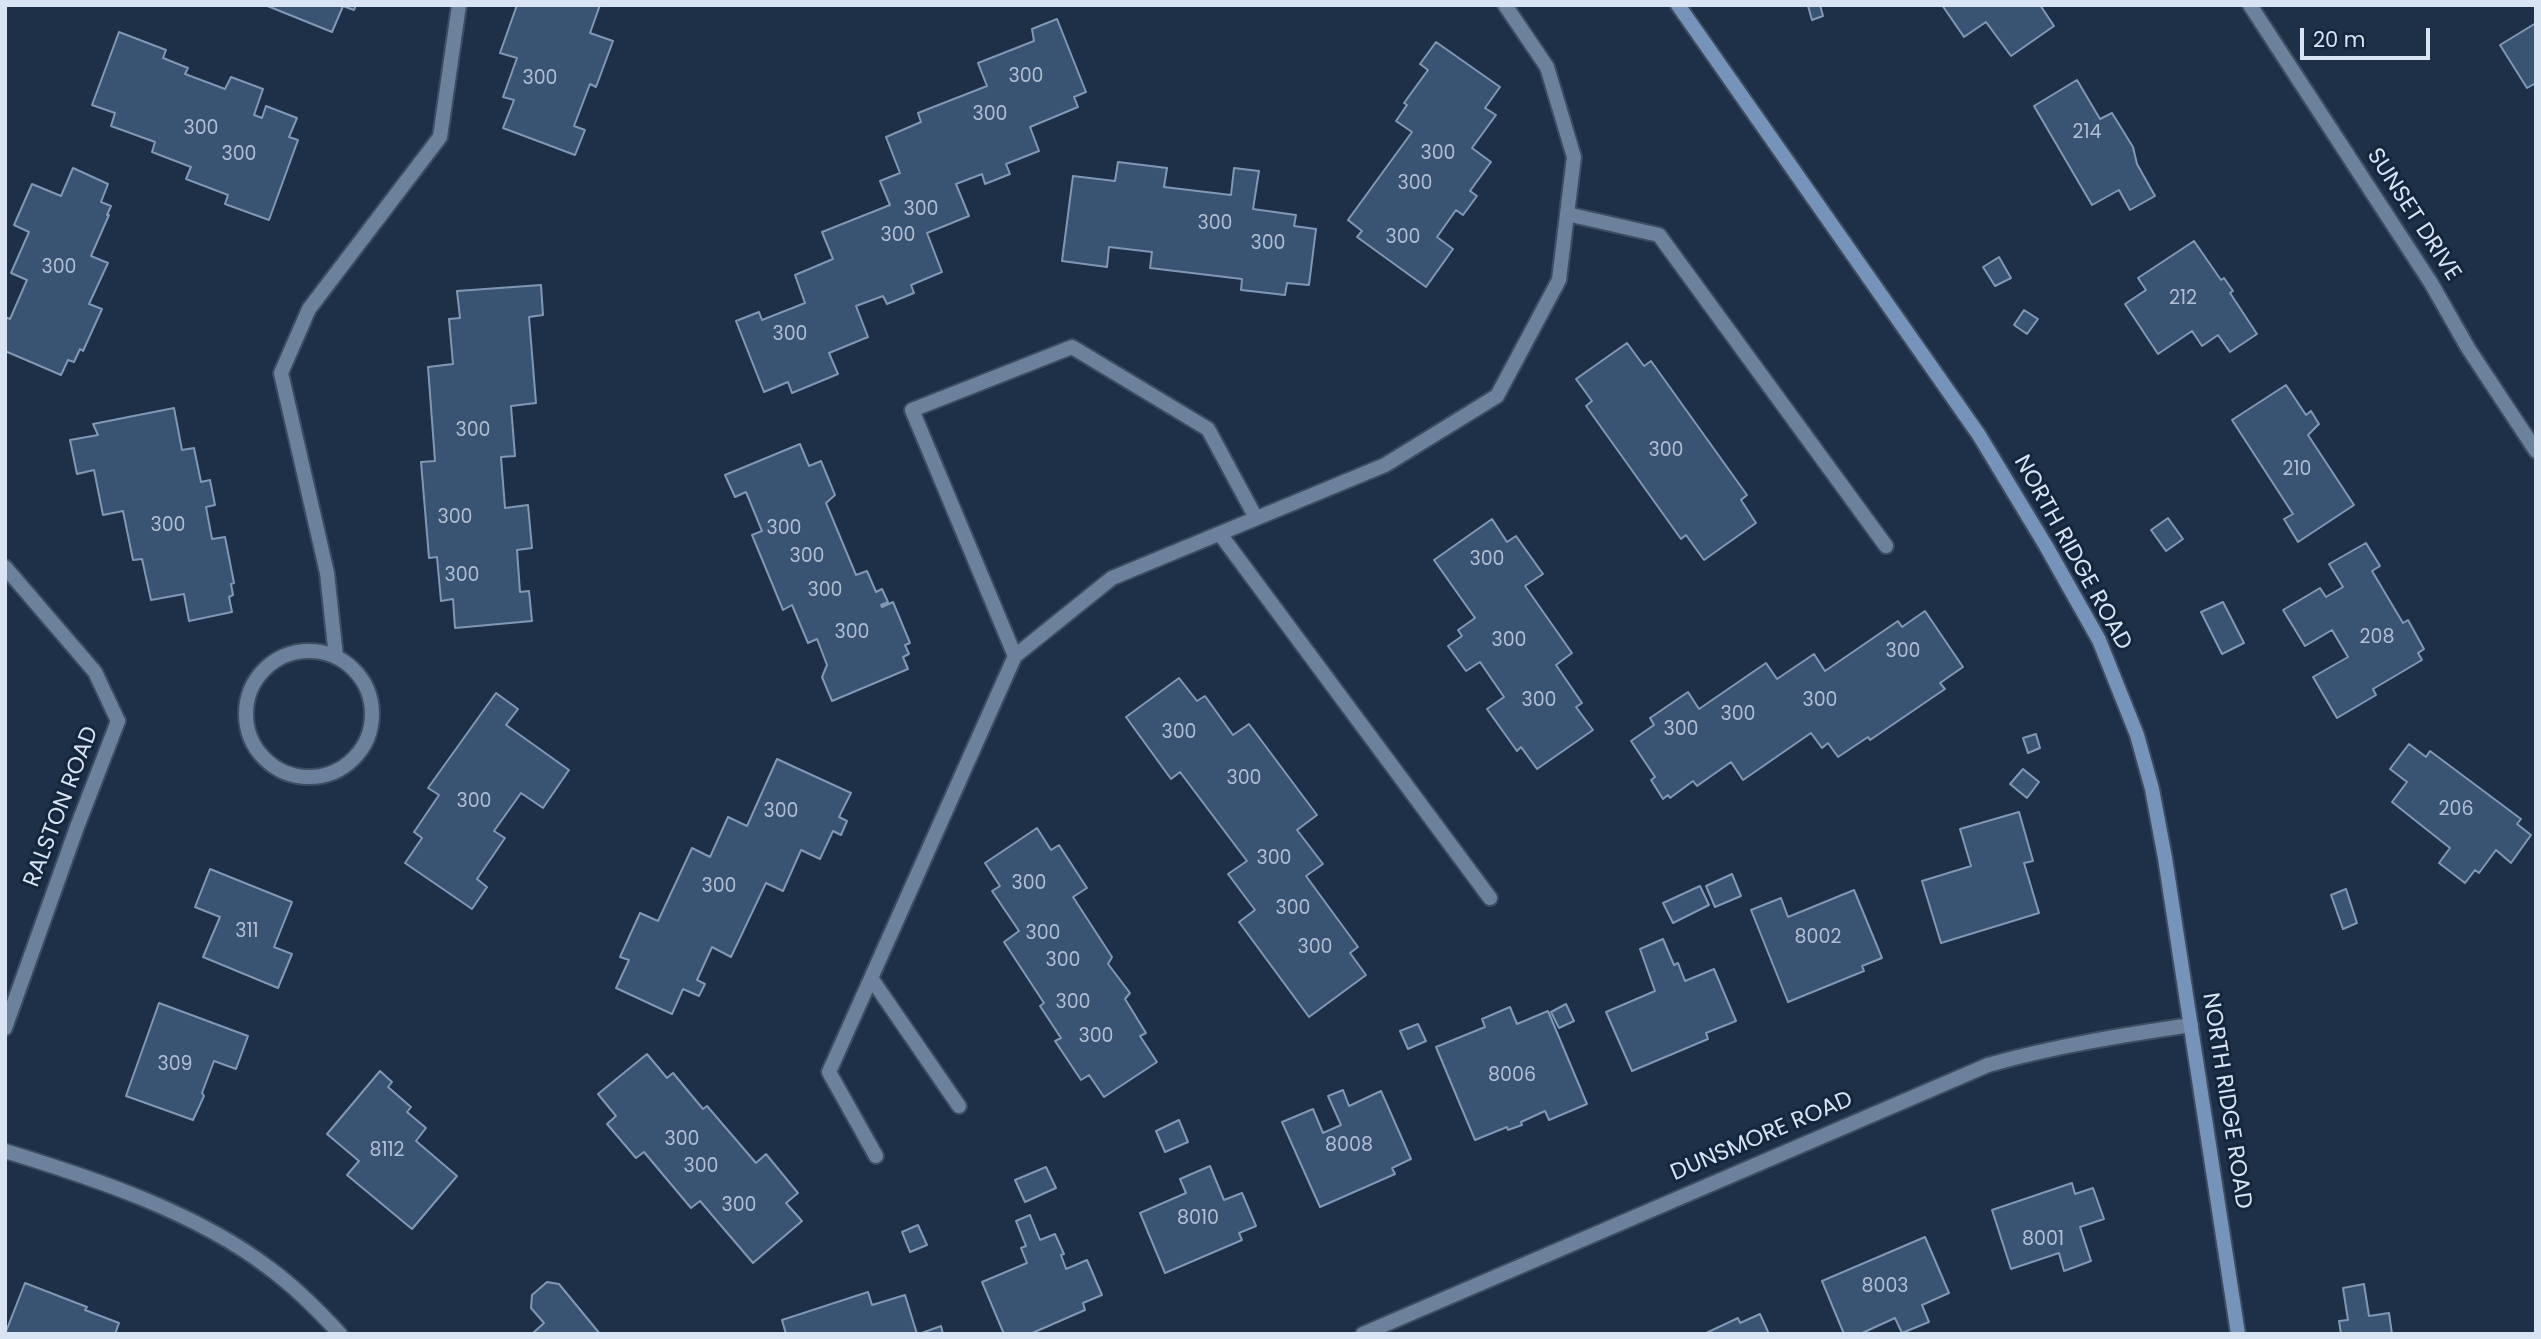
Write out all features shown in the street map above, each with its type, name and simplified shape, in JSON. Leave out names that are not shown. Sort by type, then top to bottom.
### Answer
[{"type":"main road","name":"NORTH RIDGE ROAD","points":[[1678,5],[1979,435],[2099,640],[2137,735],[2152,789],[2238,1334]]},
{"type":"street","points":[[336,657],[327,573],[281,373],[309,309],[440,136],[459,5]]},
{"type":"street","points":[[876,1156],[829,1073],[1015,656],[1112,578],[1385,465],[1497,396],[1559,280],[1574,158],[1546,67],[1505,5]]},
{"type":"street","name":"SUNSET DRIVE","points":[[2250,5],[2431,283],[2468,348],[2536,451]]},
{"type":"street","points":[[1567,214],[1659,235],[1886,546]]},
{"type":"street","points":[[1015,656],[912,410],[1072,347],[1208,429],[1256,518]]},
{"type":"street","points":[[1220,534],[1490,898]]},
{"type":"street","name":"RALSTON ROAD","points":[[5,567],[95,673],[118,721],[5,1028]]},
{"type":"street","points":[[316,651],[336,657],[353,668],[365,685],[372,704],[372,724],[365,744],[353,761],[326,775],[294,776],[274,768],[258,754],[248,735],[244,714],[248,693],[258,675],[274,660],[294,652],[316,651]]},
{"type":"street","points":[[871,978],[959,1106]]},
{"type":"street","name":"DUNSMORE ROAD","points":[[1363,1334],[1988,1065],[2024,1054],[2122,1035],[2191,1026]]},
{"type":"street","points":[[5,1151],[167,1209],[220,1235],[270,1268],[315,1307],[340,1334]]},
{"type":"building","points":[[265,5],[356,5],[354,10],[343,6],[332,32]]},
{"type":"building","points":[[517,5],[600,5],[590,33],[613,41],[596,87],[590,84],[574,126],[585,130],[575,155],[503,128],[514,100],[503,97],[517,58],[500,53]]},
{"type":"building","points":[[1820,5],[1823,16],[1812,20],[1808,6]]},
{"type":"building","points":[[1942,5],[2040,5],[2054,26],[2011,56],[1986,22],[1964,37]]},
{"type":"building","points":[[1057,19],[1086,92],[1074,97],[1078,107],[1030,127],[1039,151],[1006,164],[1010,174],[985,184],[982,174],[956,184],[969,216],[927,233],[942,272],[911,285],[914,293],[887,304],[883,296],[856,306],[868,337],[829,353],[838,374],[792,393],[788,382],[764,392],[736,321],[759,312],[762,320],[805,303],[795,275],[833,259],[822,232],[890,205],[880,181],[900,173],[886,137],[921,122],[918,113],[987,86],[978,63],[1034,41],[1032,29]]},
{"type":"building","points":[[2536,23],[2536,83],[2527,88],[2500,45]]},
{"type":"building","points":[[119,32],[166,50],[163,58],[188,68],[185,74],[225,89],[231,77],[263,89],[254,115],[262,118],[266,106],[297,118],[289,137],[298,140],[269,220],[225,204],[228,195],[186,179],[191,167],[152,152],[155,142],[111,126],[115,113],[92,105]]},
{"type":"building","points":[[1436,42],[1500,87],[1485,108],[1496,115],[1472,148],[1491,162],[1470,191],[1477,196],[1463,215],[1456,210],[1437,237],[1453,249],[1426,287],[1357,237],[1362,231],[1348,220],[1412,132],[1396,121],[1407,105],[1404,103],[1428,70],[1420,64]]},
{"type":"building","points":[[2077,80],[2100,119],[2112,113],[2133,147],[2137,164],[2155,196],[2130,210],[2119,190],[2092,205],[2034,106]]},
{"type":"building","points":[[1118,162],[1167,168],[1164,187],[1231,195],[1234,168],[1259,171],[1253,209],[1296,215],[1294,226],[1316,229],[1309,285],[1287,283],[1285,295],[1241,290],[1242,279],[1150,268],[1152,252],[1109,247],[1107,267],[1062,261],[1073,176],[1115,181]]},
{"type":"building","points":[[73,168],[108,184],[101,202],[111,206],[109,215],[91,256],[108,263],[89,304],[102,309],[83,351],[80,349],[74,362],[68,360],[61,375],[5,351],[5,317],[10,319],[27,280],[11,273],[29,232],[14,225],[32,184],[61,196]]},
{"type":"building","points":[[2194,241],[2221,280],[2224,278],[2233,291],[2230,293],[2257,334],[2230,352],[2218,335],[2202,346],[2192,331],[2158,354],[2125,304],[2146,290],[2138,278]]},
{"type":"building","points":[[1999,257],[2011,278],[1995,286],[1983,267]]},
{"type":"building","points":[[541,285],[543,315],[529,317],[536,403],[511,406],[515,456],[501,457],[505,508],[528,505],[532,548],[517,550],[520,592],[529,591],[532,621],[455,628],[453,599],[441,601],[437,557],[429,558],[421,462],[435,461],[428,367],[453,364],[449,319],[460,318],[457,291]]},
{"type":"building","points":[[2024,310],[2038,319],[2027,334],[2014,325]]},
{"type":"building","points":[[1627,343],[1644,366],[1651,361],[1747,495],[1741,500],[1756,523],[1704,560],[1686,535],[1681,539],[1586,406],[1592,401],[1576,379]]},
{"type":"building","points":[[2286,385],[2306,415],[2311,411],[2319,424],[2308,435],[2354,505],[2298,542],[2284,519],[2293,514],[2232,420]]},
{"type":"building","points":[[174,408],[182,450],[194,448],[201,482],[210,480],[215,505],[206,507],[212,539],[225,537],[234,583],[231,584],[233,595],[229,597],[232,612],[189,621],[184,594],[151,600],[142,559],[133,560],[123,511],[103,515],[94,470],[77,474],[70,440],[98,435],[93,424]]},
{"type":"building","points":[[800,444],[809,466],[821,461],[835,495],[826,503],[856,575],[867,571],[876,592],[882,589],[888,602],[881,605],[882,607],[893,602],[910,643],[905,645],[909,654],[903,657],[908,669],[832,701],[822,677],[827,665],[817,639],[808,643],[792,605],[783,610],[752,535],[762,531],[746,492],[735,497],[725,475]]},
{"type":"building","points":[[2168,518],[2183,539],[2166,551],[2151,530]]},
{"type":"building","points":[[1492,519],[1507,542],[1516,536],[1543,574],[1525,586],[1572,653],[1556,665],[1582,703],[1576,707],[1593,730],[1537,769],[1521,747],[1517,751],[1487,709],[1504,697],[1480,662],[1466,671],[1448,646],[1462,636],[1458,630],[1475,618],[1434,560]]},
{"type":"building","points":[[2366,543],[2380,566],[2372,571],[2403,623],[2408,620],[2424,649],[2418,653],[2422,660],[2373,689],[2376,695],[2337,718],[2313,677],[2348,657],[2332,630],[2305,646],[2283,610],[2320,588],[2326,597],[2343,587],[2329,564]]},
{"type":"building","points":[[2223,602],[2244,643],[2222,654],[2201,612]]},
{"type":"building","points":[[1925,611],[1963,667],[1940,683],[1945,689],[1870,740],[1868,737],[1838,757],[1828,743],[1822,748],[1811,733],[1743,780],[1731,762],[1697,786],[1693,781],[1670,798],[1668,795],[1663,799],[1651,780],[1655,777],[1631,741],[1654,725],[1650,718],[1688,692],[1699,709],[1766,663],[1777,679],[1814,654],[1825,671],[1898,621],[1902,627]]},
{"type":"building","points":[[1179,678],[1197,701],[1205,696],[1233,735],[1249,724],[1317,815],[1297,830],[1323,864],[1306,876],[1358,947],[1350,953],[1366,975],[1309,1017],[1239,922],[1255,910],[1228,874],[1247,861],[1180,772],[1171,779],[1126,717]]},
{"type":"building","points":[[496,693],[518,709],[506,725],[569,770],[543,808],[521,793],[494,831],[505,838],[477,879],[487,887],[472,909],[405,863],[422,838],[414,832],[439,795],[428,788]]},
{"type":"building","points":[[2036,734],[2040,748],[2028,753],[2023,738]]},
{"type":"building","points":[[2409,744],[2426,757],[2430,751],[2521,819],[2517,824],[2531,835],[2511,863],[2496,850],[2479,873],[2475,870],[2465,883],[2439,863],[2450,848],[2392,802],[2407,782],[2390,769]]},
{"type":"building","points":[[777,759],[851,793],[839,817],[847,821],[841,835],[833,831],[820,859],[801,850],[783,891],[766,883],[731,957],[712,947],[697,980],[705,984],[699,996],[683,989],[672,1014],[616,988],[629,960],[620,957],[640,913],[658,921],[692,848],[710,857],[728,817],[747,826]]},
{"type":"building","points":[[2023,769],[2039,782],[2027,798],[2010,784]]},
{"type":"building","points":[[2019,812],[2033,861],[2024,863],[2039,913],[1941,943],[1922,881],[1971,866],[1960,829]]},
{"type":"building","points":[[1037,828],[1051,850],[1059,845],[1087,888],[1073,897],[1112,957],[1108,964],[1130,993],[1125,999],[1146,1033],[1140,1036],[1157,1062],[1104,1097],[1089,1075],[1081,1080],[1055,1041],[1061,1038],[1040,1006],[1044,1003],[1004,942],[1019,931],[992,891],[1000,886],[985,863]]},
{"type":"building","points":[[210,869],[292,902],[274,947],[292,954],[278,988],[203,957],[220,917],[195,907]]},
{"type":"building","points":[[1732,874],[1741,896],[1715,907],[1706,886]]},
{"type":"building","points":[[1700,886],[1709,905],[1673,923],[1663,903]]},
{"type":"building","points":[[2346,889],[2357,923],[2343,929],[2331,895]]},
{"type":"building","points":[[1854,890],[1882,958],[1862,966],[1864,971],[1788,1002],[1751,910],[1781,898],[1788,917]]},
{"type":"building","points":[[1663,939],[1674,965],[1678,963],[1685,981],[1714,969],[1736,1021],[1706,1033],[1708,1039],[1632,1071],[1606,1012],[1655,991],[1640,949]]},
{"type":"building","points":[[159,1003],[248,1036],[236,1069],[214,1061],[202,1093],[204,1096],[193,1120],[126,1096]]},
{"type":"building","points":[[1566,1004],[1574,1021],[1559,1028],[1551,1012]]},
{"type":"building","points":[[1510,1007],[1517,1024],[1548,1011],[1587,1104],[1549,1120],[1545,1111],[1521,1122],[1522,1125],[1508,1130],[1507,1127],[1475,1140],[1436,1047],[1485,1027],[1482,1019]]},
{"type":"building","points":[[1418,1024],[1426,1041],[1408,1049],[1400,1031]]},
{"type":"building","points":[[647,1054],[667,1078],[673,1073],[703,1109],[707,1106],[756,1163],[766,1154],[798,1193],[786,1203],[802,1221],[753,1263],[700,1201],[691,1208],[644,1152],[636,1158],[607,1124],[616,1116],[598,1094]]},
{"type":"building","points":[[380,1071],[392,1082],[388,1087],[411,1107],[407,1112],[426,1128],[416,1141],[457,1176],[412,1229],[347,1175],[359,1161],[327,1134]]},
{"type":"building","points":[[1343,1090],[1349,1106],[1381,1091],[1411,1159],[1392,1168],[1395,1174],[1320,1207],[1282,1122],[1313,1109],[1323,1133],[1341,1125],[1328,1096]]},
{"type":"building","points":[[1179,1120],[1188,1142],[1165,1152],[1156,1131]]},
{"type":"building","points":[[1210,1166],[1224,1200],[1242,1193],[1256,1226],[1239,1233],[1242,1240],[1165,1273],[1140,1213],[1186,1193],[1180,1179]]},
{"type":"building","points":[[1046,1167],[1056,1188],[1025,1202],[1015,1180]]},
{"type":"building","points":[[2072,1183],[2075,1194],[2093,1188],[2104,1219],[2080,1227],[2091,1261],[2064,1271],[2059,1253],[2011,1269],[1992,1210]]},
{"type":"building","points":[[1030,1215],[1040,1240],[1055,1234],[1064,1254],[1061,1255],[1066,1269],[1087,1260],[1102,1295],[1083,1303],[1085,1310],[1030,1334],[1004,1334],[982,1282],[1027,1263],[1021,1248],[1026,1246],[1016,1221]]},
{"type":"building","points":[[918,1225],[927,1245],[910,1252],[902,1232]]},
{"type":"building","points":[[1925,1237],[1949,1293],[1922,1305],[1929,1322],[1902,1333],[1895,1318],[1860,1334],[1844,1334],[1822,1281]]},
{"type":"building","points":[[547,1282],[559,1284],[600,1334],[532,1334],[544,1323],[531,1308],[532,1295]]},
{"type":"building","points":[[25,1283],[87,1307],[85,1310],[119,1323],[115,1334],[5,1334]]},
{"type":"building","points":[[2364,1284],[2369,1316],[2389,1313],[2392,1334],[2341,1334],[2339,1321],[2348,1320],[2343,1288]]},
{"type":"building","points":[[868,1292],[872,1305],[905,1295],[917,1334],[786,1334],[782,1320]]},
{"type":"building","points":[[1760,1314],[1769,1334],[1704,1334],[1738,1318],[1740,1323]]},
{"type":"building","points":[[941,1326],[943,1334],[919,1334]]}]
